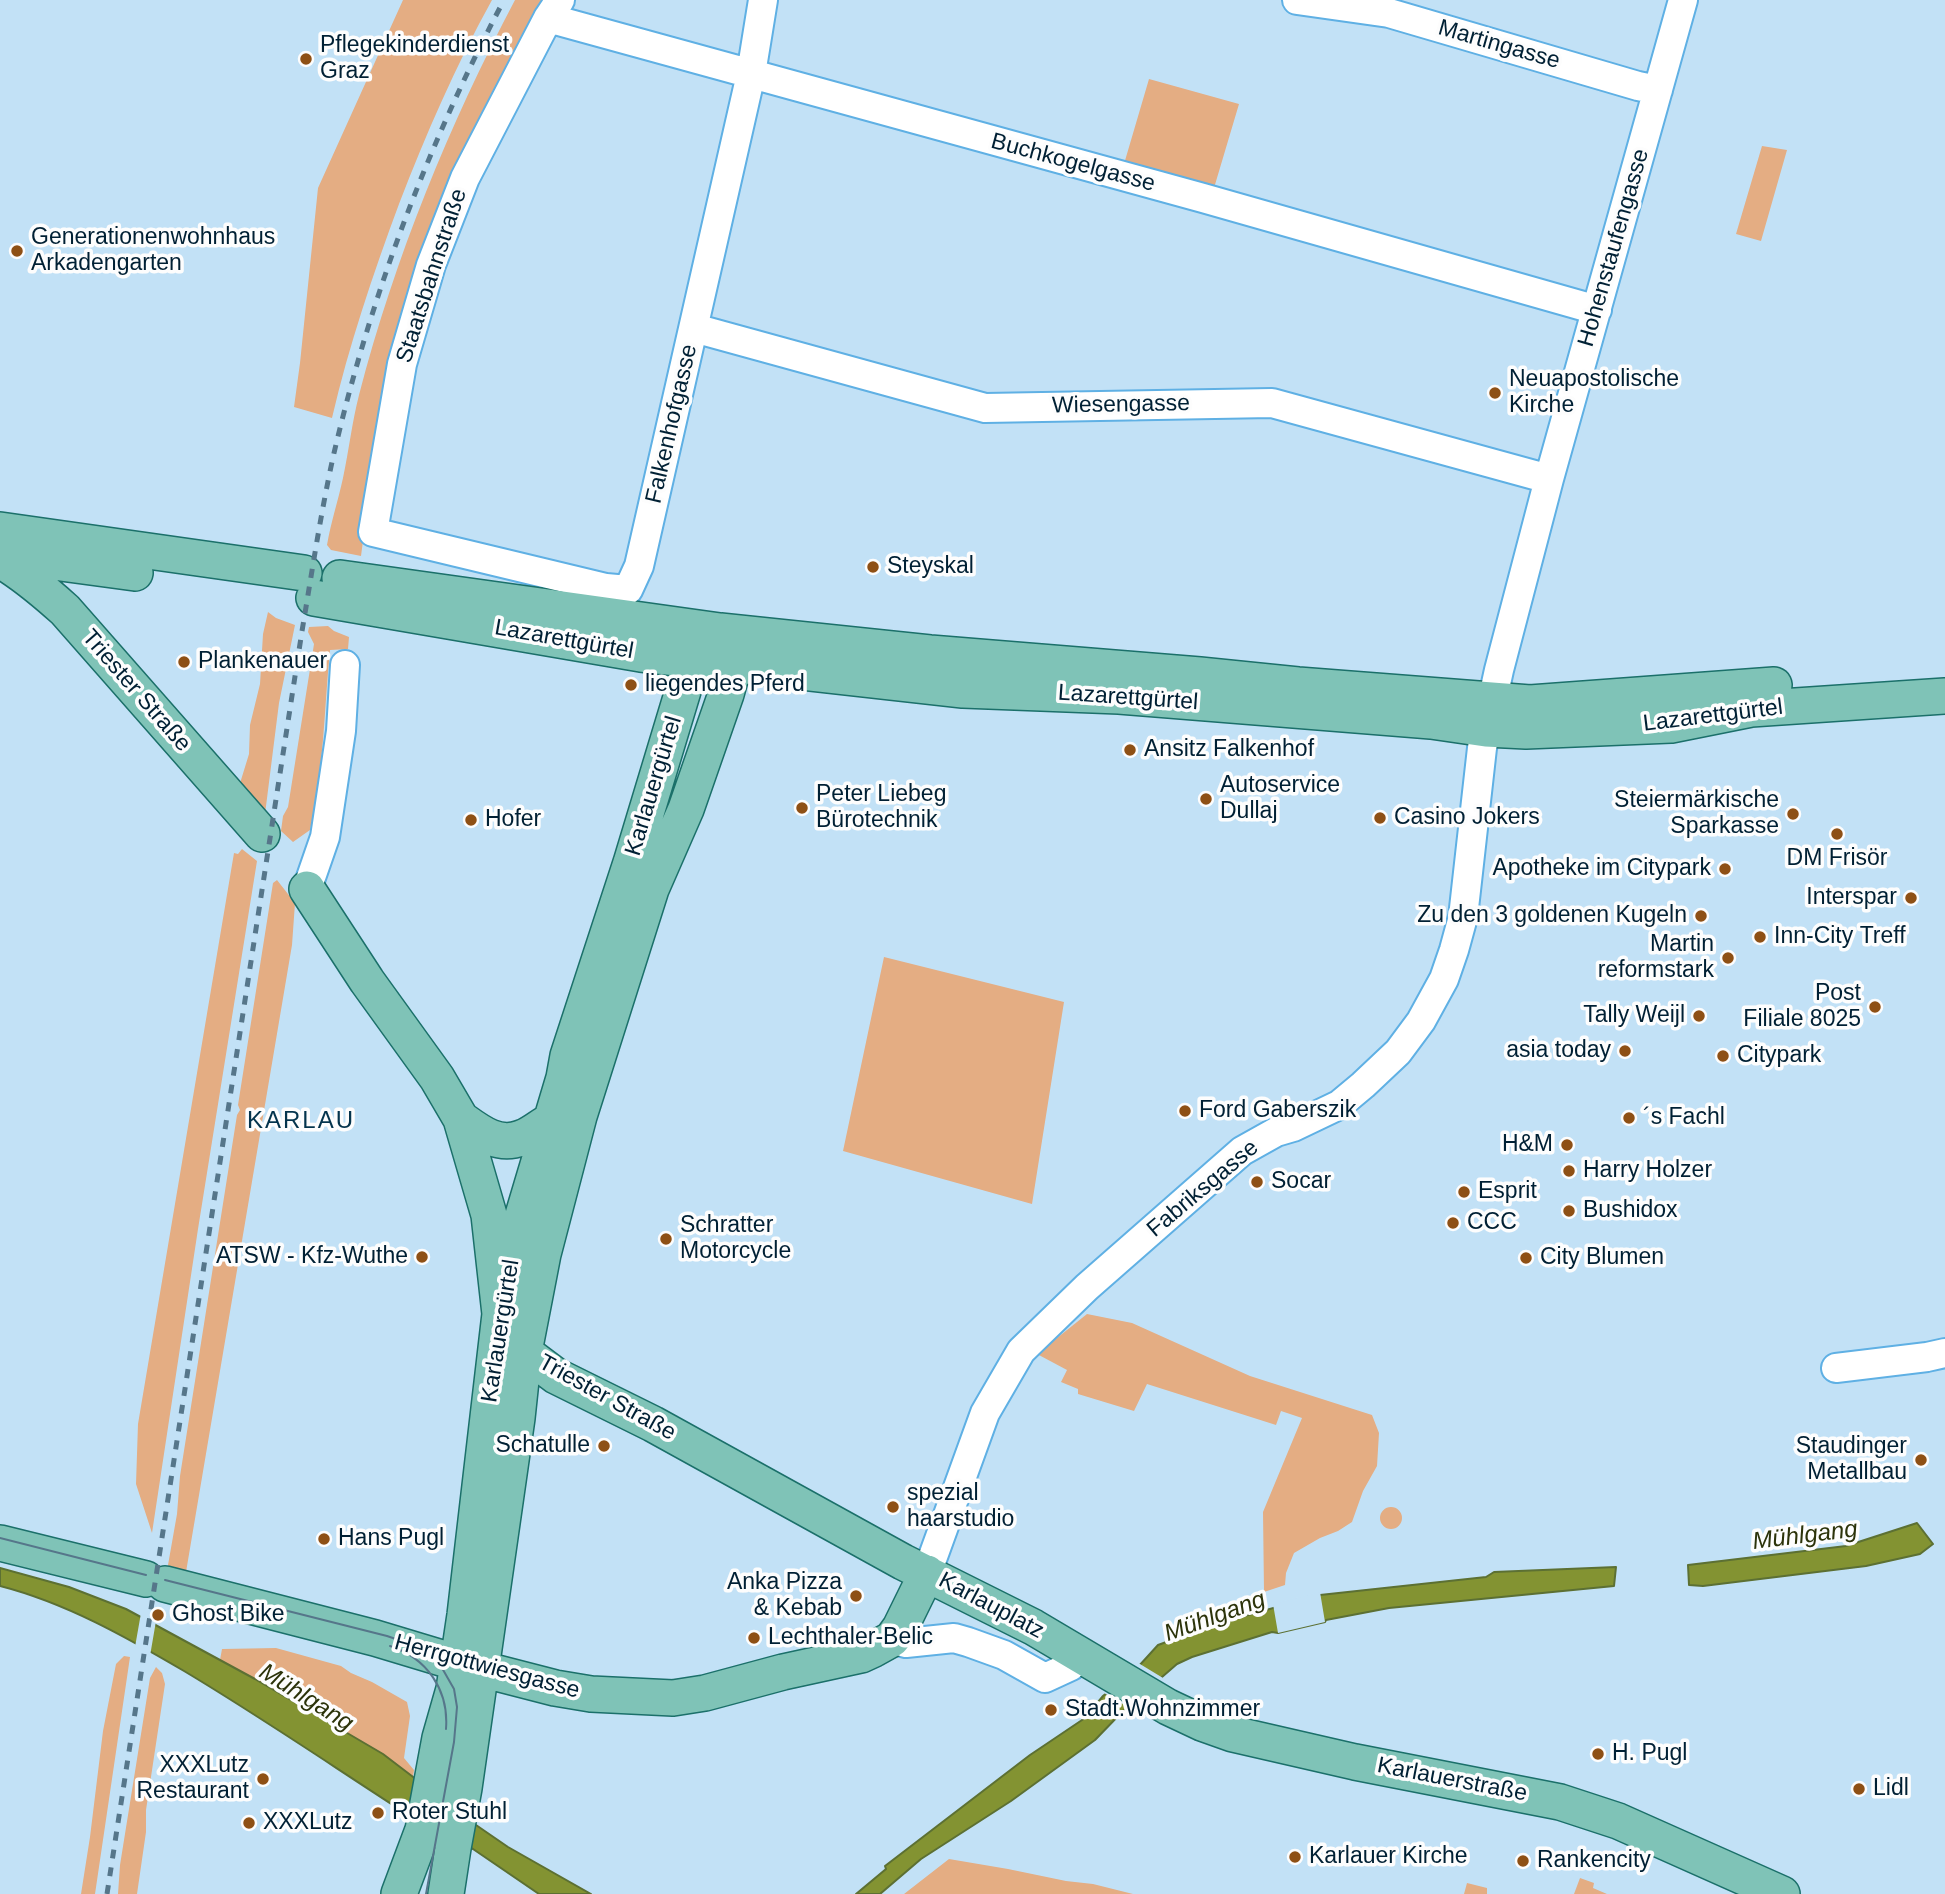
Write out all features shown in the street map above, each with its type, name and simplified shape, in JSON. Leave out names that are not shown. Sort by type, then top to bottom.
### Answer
[{"type":"main road","name":"Lazarettgürtel","points":[[0,530],[309,586],[641,654],[962,690],[1119,696],[1431,721],[1489,714],[1530,703],[1945,672]]},
{"type":"main road","name":"Lazarettgürtel","points":[[0,554],[720,632],[1298,685],[1489,714],[1526,731],[1671,725],[1751,709],[1945,696]]},
{"type":"main road","name":"Triester Straße","points":[[0,560],[14,568],[65,610],[262,834]]},
{"type":"main road","name":"Karlauergürtel","points":[[399,1894],[423,1830],[440,1738],[454,1689],[469,1665],[465,1615],[500,1314],[514,1245],[572,1043],[631,863],[692,661],[720,632]]},
{"type":"main road","points":[[720,632],[732,646],[734,665]]},
{"type":"main road","name":"Karlauergürtel","points":[[446,1894],[461,1804],[469,1665],[517,1418],[524,1352],[543,1254],[579,1116],[651,889],[686,809],[734,665]]},
{"type":"main road","name":"Triester Straße","points":[[307,889],[367,981],[437,1078],[461,1119],[489,1215],[500,1314],[524,1352],[556,1376],[637,1415],[927,1573]]},
{"type":"main road","points":[[461,1119],[480,1133],[501,1142],[522,1138],[550,1121]]},
{"type":"main road","name":"Herrgottwiesgasse","points":[[0,1543],[385,1641],[555,1688],[592,1694],[673,1698],[705,1693],[861,1655],[892,1639]]},
{"type":"main road","name":"Karlauplatz","points":[[892,1639],[927,1573],[1033,1627],[1119,1678]]},
{"type":"main road","name":"Karlauerstraße","points":[[1119,1678],[1168,1707],[1233,1734],[1369,1765],[1543,1797],[1573,1806],[1618,1821],[1782,1894]]},
{"type":"street","name":"Falkenhofgasse","points":[[373,532],[606,588],[628,590],[639,566],[694,328],[751,74],[762,0]]},
{"type":"street","name":"Martingasse","points":[[1297,0],[1388,13],[1658,90]]},
{"type":"street","name":"Hohenstaufengasse","points":[[1489,714],[1549,479],[1683,0]]},
{"type":"street","name":"Buchkogelgasse","points":[[554,9],[751,74],[1597,310]]},
{"type":"street","name":"Staatsbahnstraße","points":[[373,532],[402,364],[431,265],[465,178],[554,9]]},
{"type":"street","name":"Wiesengasse","points":[[694,328],[985,408],[1272,403],[1549,479]]},
{"type":"street","points":[[307,889],[325,837],[341,731],[345,665]]},
{"type":"street","name":"Fabriksgasse","points":[[927,1573],[985,1413],[1021,1351],[1087,1287],[1242,1151],[1276,1132],[1293,1127],[1339,1105],[1398,1052],[1421,1021],[1444,979],[1463,917],[1482,748],[1489,714]]},
{"type":"street","points":[[1836,1368],[1945,1353]]},
{"type":"street","name":"Karlauplatz","points":[[892,1639],[906,1643],[954,1638],[1004,1655],[1045,1678],[1071,1666],[1080,1655]]},
{"type":"shaded area","points":[[403,0],[492,0],[442,100],[399,204],[362,310],[332,418],[294,407],[318,188]]},
{"type":"shaded area","points":[[515,0],[550,0],[510,67],[376,443],[361,556],[331,550],[327,545],[330,528],[357,405],[389,293],[446,144]]},
{"type":"shaded area","points":[[1149,79],[1239,104],[1214,188],[1124,164]]},
{"type":"shaded area","points":[[1762,146],[1787,150],[1761,241],[1736,234]]},
{"type":"shaded area","points":[[268,612],[295,625],[279,703],[264,822],[240,792],[249,754],[250,725],[260,684],[263,634]]},
{"type":"shaded area","points":[[328,626],[349,637],[348,649],[330,650],[315,808],[310,830],[293,842],[281,831],[283,816],[288,807],[314,644],[308,632],[309,627]]},
{"type":"shaded area","points":[[242,849],[257,861],[152,1533],[136,1484],[138,1424],[234,853],[238,854]]},
{"type":"shaded area","points":[[277,880],[295,903],[292,945],[186,1572],[170,1569],[168,1565],[273,883]]},
{"type":"shaded area","points":[[884,957],[1064,1002],[1032,1204],[843,1151]]},
{"type":"shaded area","points":[[1087,1314],[1132,1323],[1250,1376],[1372,1415],[1379,1433],[1377,1466],[1363,1491],[1352,1522],[1294,1553],[1286,1573],[1285,1585],[1264,1592],[1263,1512],[1302,1418],[1281,1411],[1276,1425],[1147,1384],[1134,1411],[1078,1394],[1078,1389],[1061,1382],[1067,1370],[1037,1354]]},
{"type":"shaded area","points":[[1391,1507],[1399,1510],[1402,1518],[1399,1526],[1391,1529],[1383,1526],[1380,1518],[1383,1510]]},
{"type":"shaded area","name":"Mühlgang","points":[[1917,1523],[1933,1544],[1920,1554],[1866,1566],[1703,1586],[1689,1585],[1688,1565],[1846,1546]]},
{"type":"shaded area","name":"Mühlgang","points":[[1616,1567],[1614,1586],[1389,1608],[1326,1620],[1278,1633],[1272,1632],[1192,1657],[1177,1664],[1124,1710],[1095,1740],[1011,1801],[921,1859],[880,1894],[856,1894],[886,1869],[885,1866],[1030,1755],[1085,1718],[1103,1696],[1138,1667],[1158,1645],[1216,1624],[1320,1595],[1486,1577],[1494,1572]]},
{"type":"shaded area","name":"Mühlgang","points":[[0,1568],[69,1587],[126,1609],[255,1679],[383,1754],[508,1847],[591,1894],[539,1894],[473,1849],[398,1814],[396,1807],[162,1658],[72,1611],[0,1586]]},
{"type":"shaded area","points":[[276,1648],[341,1666],[407,1702],[410,1716],[404,1758],[414,1770],[413,1777],[383,1754],[220,1660],[222,1649]]},
{"type":"shaded area","points":[[124,1656],[130,1657],[95,1894],[81,1894],[103,1731],[116,1664]]},
{"type":"shaded area","points":[[156,1667],[162,1673],[165,1684],[146,1810],[146,1832],[137,1894],[118,1894],[120,1865],[150,1678]]},
{"type":"shaded area","points":[[949,1859],[1093,1884],[1133,1894],[904,1894]]},
{"type":"shaded area","points":[[1580,1878],[1594,1883],[1593,1888],[1607,1894],[1574,1894]]},
{"type":"shaded area","points":[[1467,1883],[1487,1888],[1487,1894],[1464,1894]]},
{"type":"pier","points":[[1320,1592],[1325,1622],[1278,1633],[1273,1604]]},
{"type":"pier","points":[[141,1613],[156,1621],[150,1656],[135,1647]]},
{"type":"pier","points":[[1137,1664],[1163,1678],[1130,1708],[1104,1693]]},
{"type":"tram line","points":[[0,1538],[146,1575]]},
{"type":"tram line","points":[[165,1580],[387,1636],[422,1648],[438,1661],[454,1689],[457,1707],[454,1742],[426,1894]]},
{"type":"tram line","points":[[390,1646],[415,1659],[433,1677],[444,1701],[446,1729]]},
{"type":"railway","points":[[107,1894],[302,631],[329,475],[365,336],[404,221],[451,109],[504,0]]},
{"type":"place","name":"Pflegekinderdienst Graz","points":[[306,59]]},
{"type":"place","name":"Generationenwohnhaus Arkadengarten","points":[[17,251]]},
{"type":"place","name":"Neuapostolische Kirche","points":[[1495,393]]},
{"type":"place","name":"Steyskal","points":[[873,567]]},
{"type":"place","name":"Plankenauer","points":[[184,662]]},
{"type":"place","name":"liegendes Pferd","points":[[631,685]]},
{"type":"place","name":"Ansitz Falkenhof","points":[[1130,750]]},
{"type":"place","name":"Autoservice Dullaj","points":[[1206,799]]},
{"type":"place","name":"Peter Liebeg Bürotechnik","points":[[802,808]]},
{"type":"place","name":"Steiermärkische Sparkasse","points":[[1793,814]]},
{"type":"place","name":"Casino Jokers","points":[[1380,818]]},
{"type":"place","name":"Hofer","points":[[471,820]]},
{"type":"place","name":"DM Frisör","points":[[1837,834]]},
{"type":"place","name":"Apotheke im Citypark","points":[[1725,869]]},
{"type":"place","name":"Interspar","points":[[1911,898]]},
{"type":"place","name":"Zu den 3 goldenen Kugeln","points":[[1701,916]]},
{"type":"place","name":"Inn-City Treff","points":[[1760,937]]},
{"type":"place","name":"Martin reformstark","points":[[1728,958]]},
{"type":"place","name":"Post Filiale 8025","points":[[1875,1007]]},
{"type":"place","name":"Tally Weijl","points":[[1699,1016]]},
{"type":"place","name":"asia today","points":[[1625,1051]]},
{"type":"place","name":"Citypark","points":[[1723,1056]]},
{"type":"place","name":"Ford Gaberszik","points":[[1185,1111]]},
{"type":"place","name":"´s Fachl","points":[[1629,1118]]},
{"type":"place","name":"H&M","points":[[1567,1145]]},
{"type":"place","name":"Harry Holzer","points":[[1569,1171]]},
{"type":"place","name":"Socar","points":[[1257,1182]]},
{"type":"place","name":"Esprit","points":[[1464,1192]]},
{"type":"place","name":"Bushidox","points":[[1569,1211]]},
{"type":"place","name":"CCC","points":[[1453,1223]]},
{"type":"place","name":"Schratter Motorcycle","points":[[666,1239]]},
{"type":"place","name":"ATSW - Kfz-Wuthe","points":[[422,1257]]},
{"type":"place","name":"City Blumen","points":[[1526,1258]]},
{"type":"place","name":"Schatulle","points":[[604,1446]]},
{"type":"place","name":"Staudinger Metallbau","points":[[1921,1460]]},
{"type":"place","name":"spezial haarstudio","points":[[893,1507]]},
{"type":"place","name":"Hans Pugl","points":[[324,1539]]},
{"type":"place","name":"Anka Pizza & Kebab","points":[[856,1596]]},
{"type":"place","name":"Ghost Bike","points":[[158,1615]]},
{"type":"place","name":"Lechthaler-Belic","points":[[754,1638]]},
{"type":"place","name":"Stadt.Wohnzimmer","points":[[1051,1710]]},
{"type":"place","name":"H. Pugl","points":[[1598,1754]]},
{"type":"place","name":"XXXLutz Restaurant","points":[[263,1779]]},
{"type":"place","name":"Lidl","points":[[1859,1789]]},
{"type":"place","name":"Roter Stuhl","points":[[378,1813]]},
{"type":"place","name":"XXXLutz","points":[[249,1823]]},
{"type":"place","name":"Karlauer Kirche","points":[[1295,1857]]},
{"type":"place","name":"Rankencity","points":[[1523,1861]]},
{"type":"district","name":"KARLAU","points":[[301,1121]]}]
